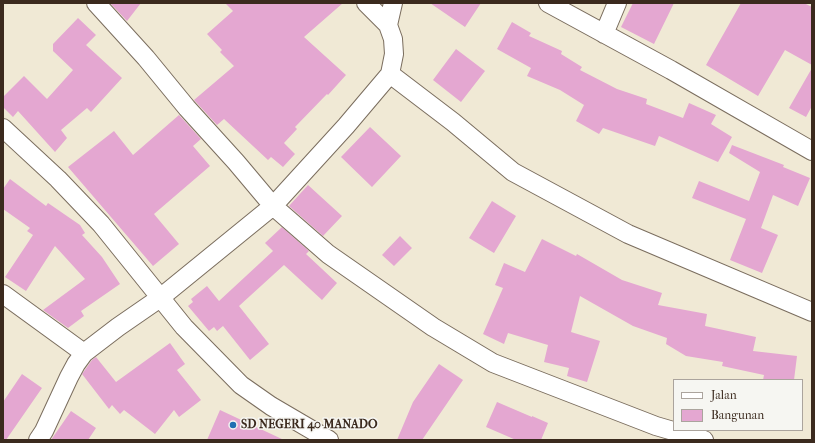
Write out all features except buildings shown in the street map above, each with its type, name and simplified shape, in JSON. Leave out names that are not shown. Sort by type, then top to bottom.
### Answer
[{"type":"street","points":[[96,3],[146,58],[186,108],[236,162],[272,206],[328,254],[433,327],[493,363],[656,426],[673,431]]},
{"type":"street","points":[[38,440],[72,370],[84,353],[160,298],[272,206],[346,126],[390,74],[394,54],[393,39],[388,26],[366,3]]},
{"type":"street","points":[[388,26],[393,3]]},
{"type":"street","points":[[548,3],[671,70],[812,151]]},
{"type":"street","points":[[604,34],[617,3]]},
{"type":"street","points":[[390,74],[453,122],[513,172],[628,234],[812,312]]},
{"type":"street","points":[[3,128],[58,179],[101,224],[184,327],[241,385],[271,406],[329,440]]},
{"type":"street","points":[[3,294],[84,353]]},
{"type":"street","points":[[673,431],[704,440]]},
{"type":"place","name":"SD NEGERI 40 MANADO","points":[[233,425]]}]
